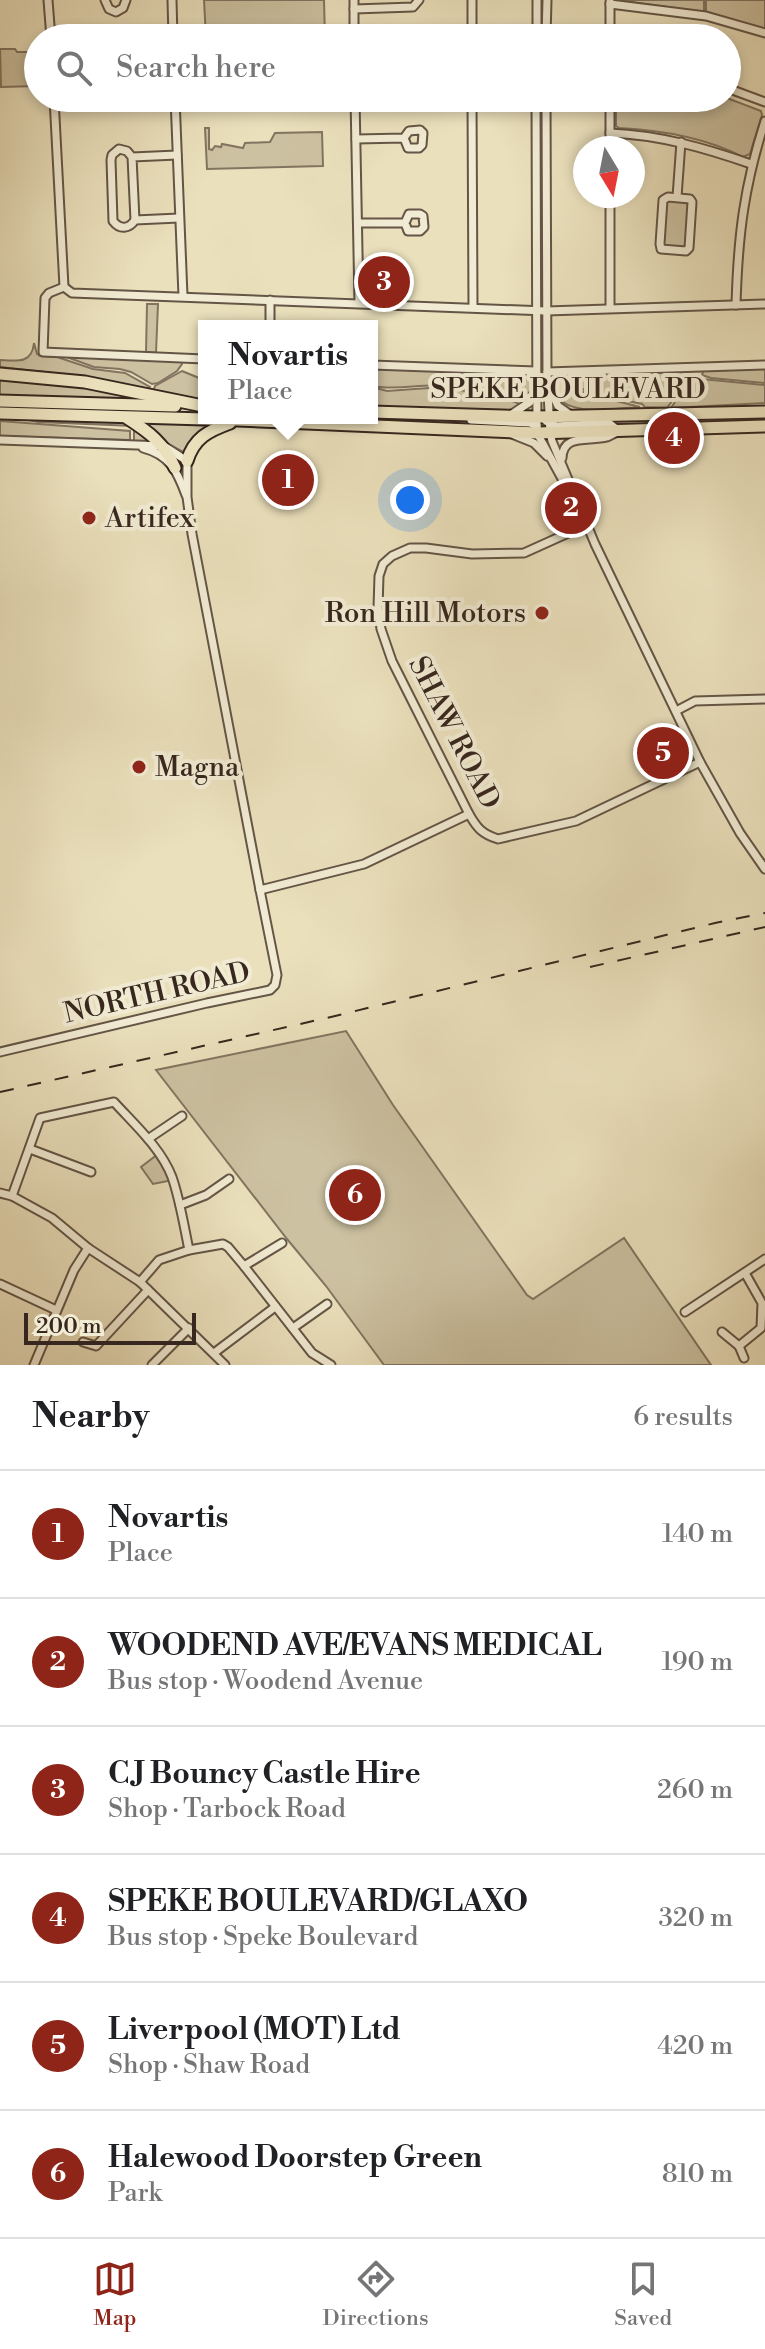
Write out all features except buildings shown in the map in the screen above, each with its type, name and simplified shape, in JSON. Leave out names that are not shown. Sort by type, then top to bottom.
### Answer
[{"type":"highway","points":[[0,374],[85,382],[198,405]]},
{"type":"highway","points":[[0,401],[198,406]]},
{"type":"highway","name":"SPEKE BOULEVARD","points":[[378,412],[506,416],[543,425],[619,431],[765,426]]},
{"type":"highway","name":"SPEKE BOULEVARD","points":[[333,424],[500,431],[578,416],[765,412]]},
{"type":"highway","name":"SPEKE BOULEVARD","points":[[0,413],[198,419]]},
{"type":"highway","points":[[125,416],[154,435],[164,446],[175,468]]},
{"type":"highway","points":[[187,461],[198,438],[227,424]]},
{"type":"street","points":[[48,0],[50,24]]},
{"type":"street","points":[[105,0],[109,9],[116,12],[123,8],[126,0]]},
{"type":"street","points":[[172,0],[173,24]]},
{"type":"street","points":[[354,4],[413,7],[419,0]]},
{"type":"street","points":[[472,0],[472,24]]},
{"type":"street","points":[[537,0],[537,24]]},
{"type":"street","points":[[546,24],[547,0]]},
{"type":"street","points":[[610,24],[610,2],[706,16],[734,24]]},
{"type":"street","points":[[741,26],[765,33]]},
{"type":"street","points":[[741,93],[765,102]]},
{"type":"street","points":[[55,112],[64,287]]},
{"type":"street","points":[[175,112],[183,296]]},
{"type":"street","points":[[355,112],[359,303]]},
{"type":"street","points":[[472,112],[473,307]]},
{"type":"street","points":[[536,112],[547,376],[543,425],[561,471]]},
{"type":"street","points":[[546,112],[542,311],[536,371],[543,425],[586,525],[700,762],[740,833],[765,869]]},
{"type":"street","points":[[610,112],[610,133],[645,135],[681,142],[751,164]]},
{"type":"street","points":[[736,305],[739,237],[751,164],[765,121]]},
{"type":"street","points":[[356,139],[404,138]]},
{"type":"street","points":[[677,197],[681,142]]},
{"type":"street","points":[[135,220],[132,157],[123,149],[112,155],[113,221],[116,225],[124,228],[135,220],[179,218]]},
{"type":"street","points":[[132,157],[177,155]]},
{"type":"street","points":[[677,197],[692,202],[689,248],[686,251],[661,249],[660,244],[663,200],[677,197]]},
{"type":"street","points":[[610,208],[610,308]]},
{"type":"street","points":[[358,223],[405,223]]},
{"type":"street","points":[[64,287],[72,293],[542,311],[765,304]]},
{"type":"street","points":[[64,287],[45,298],[43,352],[198,359]]},
{"type":"street","points":[[270,300],[270,320]]},
{"type":"street","points":[[378,365],[536,371]]},
{"type":"street","points":[[547,376],[765,365]]},
{"type":"street","points":[[547,376],[558,406],[562,411],[578,416]]},
{"type":"street","points":[[506,416],[530,402],[536,387]]},
{"type":"street","points":[[464,415],[471,420],[543,425]]},
{"type":"street","points":[[500,431],[534,443],[561,471]]},
{"type":"street","points":[[561,471],[562,454],[567,443],[605,438],[619,431]]},
{"type":"street","points":[[0,440],[164,446],[187,461],[187,497],[260,890],[364,864],[469,814]]},
{"type":"street","points":[[131,445],[149,450],[175,468],[187,497]]},
{"type":"street","name":"SHAW ROAD","points":[[586,525],[524,553],[472,554],[410,548],[392,556],[383,564],[377,588],[381,629],[392,661],[478,830],[498,839],[576,821],[700,762]]},
{"type":"street","points":[[676,711],[695,701],[765,700]]},
{"type":"street","name":"NORTH ROAD","points":[[0,1052],[270,990],[275,985],[277,975],[260,890]]},
{"type":"street","points":[[12,1196],[40,1118],[114,1102],[148,1139],[168,1168],[180,1205],[189,1250]]},
{"type":"street","points":[[148,1139],[182,1116]]},
{"type":"street","points":[[30,1149],[91,1172]]},
{"type":"street","points":[[180,1205],[206,1195],[229,1179]]},
{"type":"street","points":[[0,1193],[12,1196],[52,1218],[88,1248],[140,1282],[225,1365]]},
{"type":"street","points":[[244,1266],[282,1243]]},
{"type":"street","points":[[140,1282],[159,1260],[189,1250],[223,1244],[312,1353],[331,1365]]},
{"type":"street","points":[[34,1365],[74,1270],[88,1248]]},
{"type":"street","points":[[685,1312],[765,1259]]},
{"type":"street","points":[[739,1346],[761,1328],[764,1302],[745,1273]]},
{"type":"street","points":[[0,1284],[56,1310]]},
{"type":"street","points":[[83,1342],[96,1346],[148,1290]]},
{"type":"street","points":[[293,1328],[327,1304]]},
{"type":"street","points":[[214,1353],[275,1307]]},
{"type":"street","points":[[154,1364],[189,1328]]},
{"type":"street","points":[[722,1332],[739,1346],[744,1358]]},
{"type":"shaded area","points":[[204,0],[324,0],[325,24],[205,24]]},
{"type":"shaded area","points":[[616,0],[704,0],[704,12]]},
{"type":"shaded area","points":[[706,0],[765,0],[765,29],[706,12]]},
{"type":"shaded area","points":[[0,49],[24,52],[24,86],[1,87]]},
{"type":"shaded area","points":[[741,103],[761,111],[762,115],[750,154],[743,157],[682,136],[616,126],[616,112],[741,112]]},
{"type":"shaded area","points":[[540,112],[544,112],[542,278],[539,278]]},
{"type":"shaded area","points":[[205,128],[209,128],[209,149],[212,150],[222,144],[243,148],[245,143],[270,142],[275,133],[322,132],[323,166],[207,169]]},
{"type":"shaded area","points":[[666,201],[688,201],[685,248],[665,248],[663,245]]},
{"type":"shaded area","points":[[147,304],[158,304],[156,353],[146,352]]},
{"type":"shaded area","points":[[34,343],[40,356],[125,373],[150,387],[0,367],[0,360],[27,358]]},
{"type":"shaded area","points":[[61,355],[180,359],[182,364],[177,371],[152,384],[131,372],[94,367]]},
{"type":"shaded area","points":[[378,367],[526,373],[511,392],[502,395],[447,386],[378,387]]},
{"type":"shaded area","points":[[765,367],[765,383],[702,375],[704,369]]},
{"type":"shaded area","points":[[685,369],[688,379],[667,408],[645,407],[593,394],[574,385],[582,373]]},
{"type":"shaded area","points":[[182,371],[198,378],[198,399],[153,392],[155,386]]},
{"type":"shaded area","points":[[529,377],[531,391],[524,403],[509,395]]},
{"type":"shaded area","points":[[0,378],[55,381],[172,403],[0,396]]},
{"type":"shaded area","points":[[691,378],[765,385],[765,403],[671,408]]},
{"type":"shaded area","points":[[443,387],[504,398],[520,404],[509,410],[378,408],[378,389],[387,391]]},
{"type":"shaded area","points":[[573,387],[640,407],[600,410],[570,406],[563,402]]},
{"type":"shaded area","points":[[21,418],[119,421],[139,427],[160,442],[134,441],[134,426],[38,422]]},
{"type":"shaded area","points":[[378,418],[526,424],[527,427],[378,421]]},
{"type":"shaded area","points":[[0,421],[130,431],[130,440],[0,436]]},
{"type":"shaded area","points":[[142,423],[215,424],[187,454],[168,444],[155,430]]},
{"type":"shaded area","points":[[346,1031],[393,1105],[527,1295],[533,1299],[624,1238],[711,1365],[384,1365],[326,1286],[156,1070]]},
{"type":"shaded area","points":[[158,1154],[173,1180],[153,1184],[141,1167]]},
{"type":"railway","points":[[0,1092],[765,913]]},
{"type":"railway","points":[[590,967],[765,927]]},
{"type":"place","name":"CJ Bouncy Castle Hire","points":[[384,282]]},
{"type":"place","name":"SPEKE BOULEVARD/GLAXO","points":[[674,438]]},
{"type":"place","name":"Novartis","points":[[288,480]]},
{"type":"place","name":"WOODEND AVE/EVANS MEDICAL","points":[[571,508]]},
{"type":"place","name":"Artifex","points":[[89,518]]},
{"type":"place","name":"Ron Hill Motors","points":[[542,613]]},
{"type":"place","name":"Liverpool (MOT) Ltd","points":[[663,753]]},
{"type":"place","name":"Magna","points":[[139,767]]},
{"type":"place","name":"Halewood Doorstep Green","points":[[355,1195]]}]
